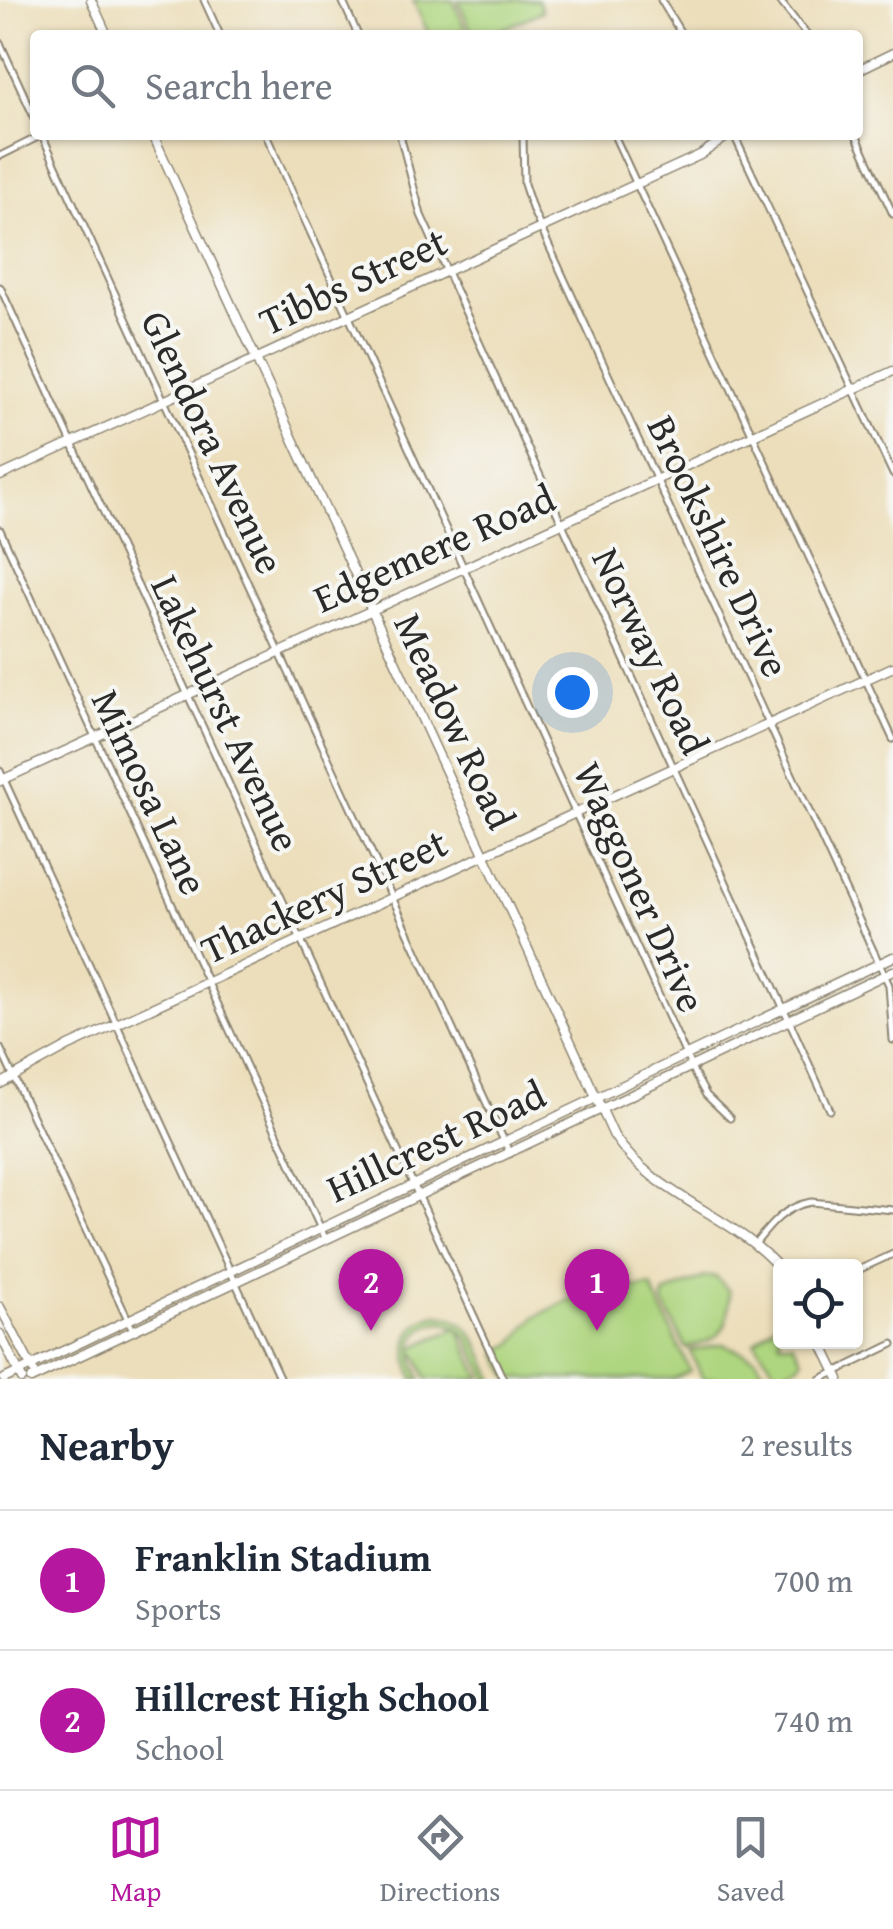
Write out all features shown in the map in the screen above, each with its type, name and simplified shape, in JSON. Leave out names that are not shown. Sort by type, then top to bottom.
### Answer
[{"type":"street","points":[[91,0],[105,30]]},
{"type":"street","points":[[204,0],[218,30]]},
{"type":"street","points":[[342,0],[356,30]]},
{"type":"street","points":[[662,0],[679,30]]},
{"type":"street","points":[[779,0],[804,30]]},
{"type":"street","points":[[0,43],[30,108]]},
{"type":"street","points":[[863,68],[893,53]]},
{"type":"street","points":[[0,156],[33,140]]},
{"type":"street","name":"Glendora Avenue","points":[[45,140],[510,1154]]},
{"type":"street","name":"Meadow Road","points":[[155,140],[601,1110],[624,1150],[652,1178],[754,1244],[773,1262]]},
{"type":"street","name":"Waggoner Drive","points":[[268,140],[689,1062],[706,1095],[730,1118]]},
{"type":"street","name":"Norway Road","points":[[401,140],[421,214],[830,1110]]},
{"type":"street","name":"Brookshire Drive","points":[[522,140],[524,184],[540,228],[879,964],[889,973]]},
{"type":"street","points":[[616,140],[893,739]]},
{"type":"street","name":"Tibbs Street","points":[[0,476],[700,155],[724,140]]},
{"type":"street","points":[[734,140],[893,474]]},
{"type":"street","points":[[858,140],[893,214]]},
{"type":"street","name":"Lakehurst Avenue","points":[[0,287],[503,1379]]},
{"type":"street","name":"Edgemere Road","points":[[1,777],[893,371]]},
{"type":"street","name":"Mimosa Lane","points":[[0,530],[326,1240]]},
{"type":"street","name":"Thackery Street","points":[[0,1084],[53,1054],[893,667]]},
{"type":"street","points":[[1,777],[280,1379]]},
{"type":"street","name":"Hillcrest Road","points":[[35,1378],[601,1110],[784,1010],[893,957]]},
{"type":"street","points":[[889,973],[893,1040]]},
{"type":"street","name":"Hillcrest Road","points":[[4,1379],[21,1376],[31,1367],[128,1320],[504,1142],[789,1021],[889,973]]},
{"type":"street","points":[[0,1048],[134,1331]]},
{"type":"street","points":[[754,1244],[777,1217],[802,1204],[893,1210]]},
{"type":"street","points":[[863,1268],[893,1254]]},
{"type":"street","points":[[0,1306],[35,1378]]},
{"type":"street","points":[[0,1334],[21,1376]]},
{"type":"street","points":[[821,1379],[837,1376],[893,1344]]},
{"type":"street","points":[[824,1349],[837,1376]]},
{"type":"green space","points":[[413,0],[453,0],[466,30],[427,30]]},
{"type":"green space","points":[[458,0],[538,0],[542,11],[501,30],[471,30]]},
{"type":"green space","points":[[618,1276],[625,1289],[651,1286],[690,1371],[673,1379],[510,1379],[497,1352],[512,1344],[535,1317]]},
{"type":"green space","points":[[705,1277],[716,1277],[729,1291],[726,1323],[708,1341],[686,1348],[663,1302],[664,1294]]},
{"type":"green space","points":[[437,1315],[449,1317],[467,1329],[494,1379],[487,1379],[468,1339],[458,1328],[481,1379],[427,1379],[413,1349],[421,1379],[414,1379],[408,1340],[426,1319]],"holes":[[[444,1322],[457,1328],[412,1348],[427,1326]]]},
{"type":"green space","points":[[773,1326],[773,1349],[797,1349],[803,1359],[778,1374],[755,1342]]},
{"type":"green space","points":[[723,1344],[756,1358],[769,1379],[703,1379],[690,1351]]},
{"type":"place","name":"Hillcrest High School","points":[[371,1331]]},
{"type":"place","name":"Franklin Stadium","points":[[597,1331]]}]
